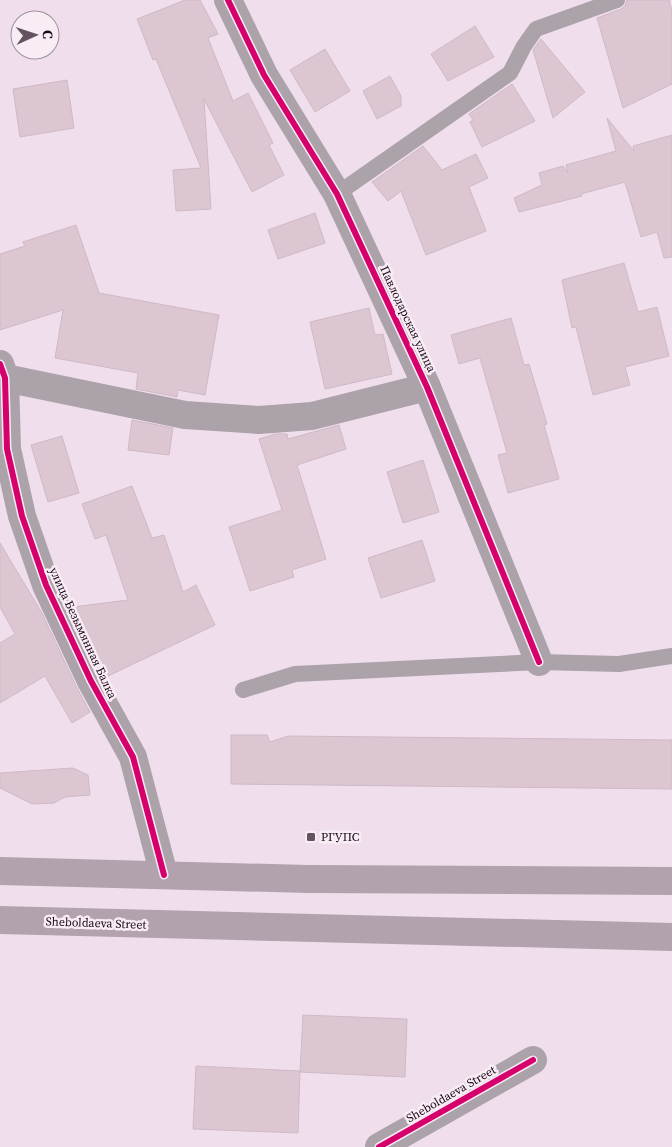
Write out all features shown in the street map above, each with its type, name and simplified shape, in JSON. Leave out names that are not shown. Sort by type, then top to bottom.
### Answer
[{"type":"main road","points":[[0,871],[308,879],[672,881]]},
{"type":"main road","name":"Sheboldaeva Street","points":[[0,920],[672,937]]},
{"type":"street","name":"Павлодарская улица","points":[[228,0],[264,75],[337,194],[427,387],[539,662]]},
{"type":"street","name":"улица Безымянная Балка","points":[[164,875],[133,757],[90,681],[46,586],[22,516],[7,449],[2,371],[185,415],[259,420],[312,416],[427,387]]},
{"type":"street","name":"Sheboldaeva Street","points":[[379,1147],[533,1060]]},
{"type":"lane","points":[[337,194],[510,74],[524,46],[536,29],[617,0]]},
{"type":"lane","points":[[243,690],[295,674],[539,662],[619,664],[672,656]]},
{"type":"building","points":[[185,0],[200,0],[218,34],[208,38],[233,101],[248,93],[273,143],[269,145],[284,175],[252,192],[204,99],[211,209],[176,211],[173,170],[201,168],[156,59],[153,60],[137,19]]},
{"type":"building","points":[[627,0],[669,0],[672,11],[672,84],[623,108],[597,18],[621,9],[625,6]]},
{"type":"building","points":[[475,26],[494,57],[448,81],[431,54]]},
{"type":"building","points":[[541,39],[585,92],[553,118],[533,50]]},
{"type":"building","points":[[325,49],[350,91],[315,112],[290,70]]},
{"type":"building","points":[[390,76],[401,96],[401,106],[377,119],[363,91]]},
{"type":"building","points":[[67,80],[74,128],[20,137],[13,89]]},
{"type":"building","points":[[512,84],[535,121],[482,147],[470,122],[473,120],[469,114]]},
{"type":"building","points":[[607,118],[634,151],[633,146],[672,135],[672,257],[664,258],[657,232],[641,237],[625,182],[581,194],[582,196],[519,212],[514,198],[542,185],[539,173],[563,166],[568,173],[566,165],[616,151]]},
{"type":"building","points":[[423,146],[442,170],[476,154],[488,178],[469,187],[486,231],[426,255],[401,191],[388,201],[372,182]]},
{"type":"building","points":[[315,213],[325,243],[278,259],[268,230]]},
{"type":"building","points":[[76,225],[99,293],[219,315],[205,395],[178,390],[177,397],[136,389],[138,373],[55,358],[63,310],[0,330],[0,254],[25,246],[23,242]]},
{"type":"building","points":[[624,263],[638,312],[657,307],[669,356],[625,367],[630,385],[593,395],[576,327],[572,328],[562,280]]},
{"type":"building","points":[[369,308],[375,335],[383,334],[392,374],[325,389],[310,322]]},
{"type":"building","points":[[511,318],[524,365],[529,364],[547,424],[544,425],[559,479],[508,493],[498,455],[507,453],[480,358],[459,364],[451,335]]},
{"type":"building","points":[[132,420],[173,428],[169,455],[128,450]]},
{"type":"building","points":[[339,425],[346,449],[297,465],[326,559],[292,570],[294,577],[250,591],[229,527],[282,510],[259,439],[275,434],[287,434],[288,439]]},
{"type":"building","points":[[62,436],[79,493],[48,502],[31,445]]},
{"type":"building","points":[[423,460],[439,512],[403,523],[387,472]]},
{"type":"building","points":[[132,486],[152,538],[164,535],[183,592],[196,585],[215,625],[106,677],[73,607],[128,600],[106,535],[95,539],[82,504]]},
{"type":"building","points":[[422,540],[435,581],[381,598],[368,558]]},
{"type":"building","points":[[0,543],[42,613],[90,712],[72,723],[45,676],[0,703],[0,643],[15,634],[0,607]]},
{"type":"building","points":[[231,735],[267,735],[270,742],[288,736],[672,740],[672,789],[231,784]]},
{"type":"building","points":[[73,768],[88,775],[90,795],[65,797],[54,803],[32,804],[0,788],[0,773]]},
{"type":"building","points":[[303,1015],[407,1019],[405,1077],[300,1072]]},
{"type":"building","points":[[196,1066],[300,1071],[298,1133],[193,1129]]},
{"type":"cycle path","points":[[228,0],[264,75],[337,194],[427,387],[539,662]]},
{"type":"cycle path","points":[[0,364],[5,378],[7,449],[22,516],[46,585],[91,681],[133,757],[164,875]]},
{"type":"cycle path","points":[[379,1147],[533,1060]]},
{"type":"place","name":"РГУПС","points":[[311,837]]}]
